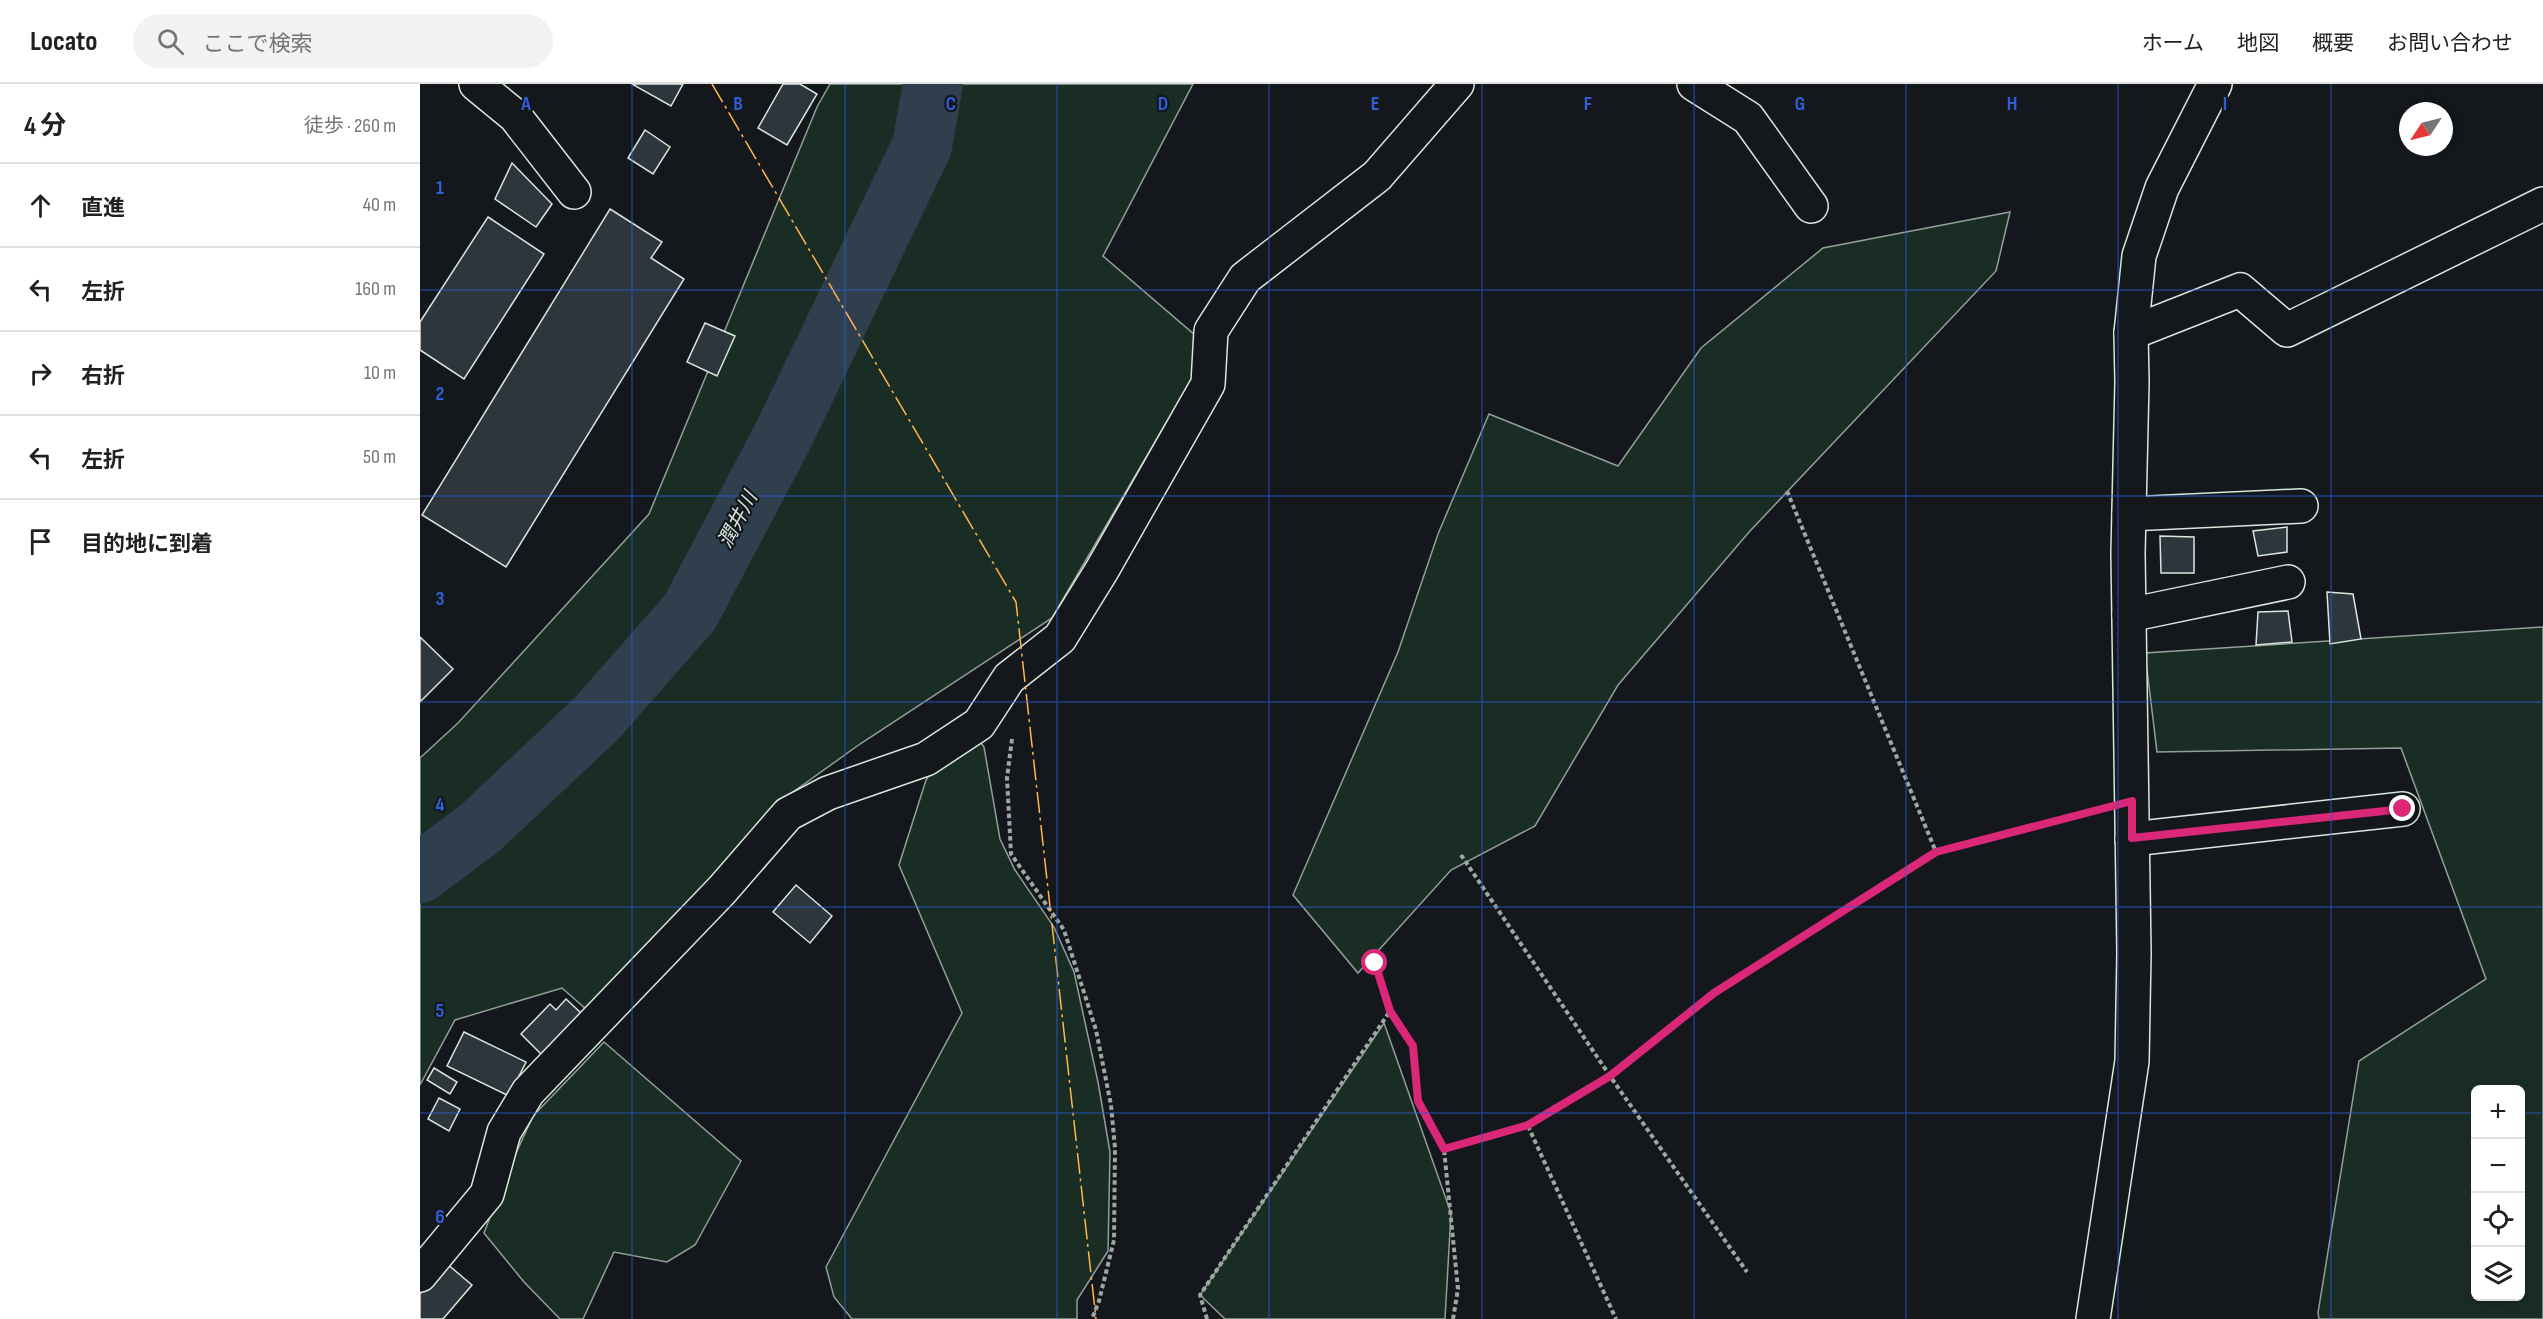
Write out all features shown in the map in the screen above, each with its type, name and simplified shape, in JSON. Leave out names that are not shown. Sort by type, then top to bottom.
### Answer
[{"type":"street","points":[[476,84],[515,116],[574,192]]},
{"type":"street","points":[[420,1275],[487,1194],[504,1132],[528,1092],[722,890],[788,814],[828,793],[926,759],[979,724],[1009,678],[1060,638],[1102,570],[1208,384],[1211,331],[1245,278],[1377,176],[1456,84]]},
{"type":"street","points":[[1694,84],[1748,118],[1811,206]]},
{"type":"street","points":[[2093,1319],[2132,1061],[2134,953],[2129,615],[2131,333],[2139,256],[2162,188],[2215,84]]},
{"type":"street","points":[[2131,333],[2240,290],[2286,330],[2543,204]]},
{"type":"street","points":[[2129,514],[2301,506]]},
{"type":"street","points":[[2129,615],[2288,582]]},
{"type":"street","points":[[2132,838],[2403,809]]},
{"type":"path","points":[[1787,491],[1936,852]]},
{"type":"path","points":[[1012,732],[1007,778],[1011,854],[1064,930],[1096,1030],[1110,1105],[1115,1148],[1114,1240],[1099,1301],[1092,1319]]},
{"type":"path","points":[[1444,1149],[1528,1125],[1610,1076],[1714,993],[1936,852],[2132,801]]},
{"type":"path","points":[[1461,855],[1610,1076],[1748,1272]]},
{"type":"path","points":[[1375,963],[1390,1011],[1413,1046],[1418,1101],[1444,1149],[1458,1289],[1453,1319]]},
{"type":"path","points":[[1207,1319],[1200,1295],[1390,1011]]},
{"type":"path","points":[[1528,1125],[1616,1319]]},
{"type":"green space","points":[[830,84],[1193,84],[1103,256],[1210,348],[1052,618],[860,744],[793,792],[587,1010],[562,988],[455,1020],[420,1085],[420,758],[458,723],[649,514],[817,107]]},
{"type":"green space","points":[[2010,212],[1996,271],[1750,531],[1618,685],[1535,826],[1451,870],[1358,973],[1293,895],[1398,652],[1438,534],[1489,414],[1618,466],[1701,348],[1823,248]]},
{"type":"green space","points":[[2543,627],[2543,1319],[2319,1319],[2318,1313],[2359,1061],[2486,979],[2401,748],[2157,752],[2145,653]]},
{"type":"green space","points":[[979,740],[984,747],[1000,839],[1015,870],[1054,927],[1074,972],[1098,1082],[1110,1152],[1108,1251],[1077,1300],[1077,1319],[852,1319],[834,1297],[826,1267],[962,1013],[899,865],[926,780],[934,767]]},
{"type":"green space","points":[[1384,1023],[1451,1213],[1445,1319],[1225,1319],[1200,1295]]},
{"type":"green space","points":[[604,1042],[741,1161],[695,1245],[667,1262],[614,1252],[583,1319],[560,1319],[524,1282],[484,1233],[506,1175],[533,1116]]},
{"type":"building","points":[[632,84],[683,84],[671,106]]},
{"type":"building","points":[[783,84],[800,84],[817,94],[787,145],[758,128]]},
{"type":"building","points":[[645,130],[670,147],[653,174],[628,158]]},
{"type":"building","points":[[512,163],[552,204],[536,227],[495,199]]},
{"type":"building","points":[[610,209],[662,242],[651,258],[684,279],[506,567],[422,515]]},
{"type":"building","points":[[488,217],[544,254],[464,379],[420,350],[420,322]]},
{"type":"building","points":[[705,323],[735,336],[717,376],[687,362]]},
{"type":"building","points":[[2287,527],[2287,552],[2258,556],[2253,531]]},
{"type":"building","points":[[2160,536],[2194,537],[2194,573],[2161,573]]},
{"type":"building","points":[[2327,592],[2353,594],[2361,639],[2330,644]]},
{"type":"building","points":[[2288,611],[2292,642],[2256,645],[2258,612]]},
{"type":"building","points":[[420,637],[453,669],[420,702]]},
{"type":"building","points":[[796,885],[832,916],[810,943],[773,912]]},
{"type":"building","points":[[566,999],[581,1013],[541,1054],[521,1034],[550,1004],[556,1010]]},
{"type":"building","points":[[464,1032],[526,1062],[509,1096],[447,1066]]},
{"type":"building","points":[[434,1068],[457,1082],[450,1094],[427,1080]]},
{"type":"building","points":[[439,1098],[460,1109],[449,1131],[428,1119]]},
{"type":"building","points":[[446,1263],[472,1285],[443,1319],[420,1319],[420,1294]]},
{"type":"waterway","name":"潤井川","points":[[420,873],[480,828],[597,718],[690,612],[784,434],[922,146],[933,84]]},
{"type":"power","points":[[712,84],[1016,602],[1096,1319]]},
{"type":"route","points":[[1375,963],[1390,1011],[1413,1046],[1418,1101],[1444,1149],[1528,1125],[1610,1076],[1714,993],[1936,852],[2132,801],[2132,838],[2403,809]]}]
